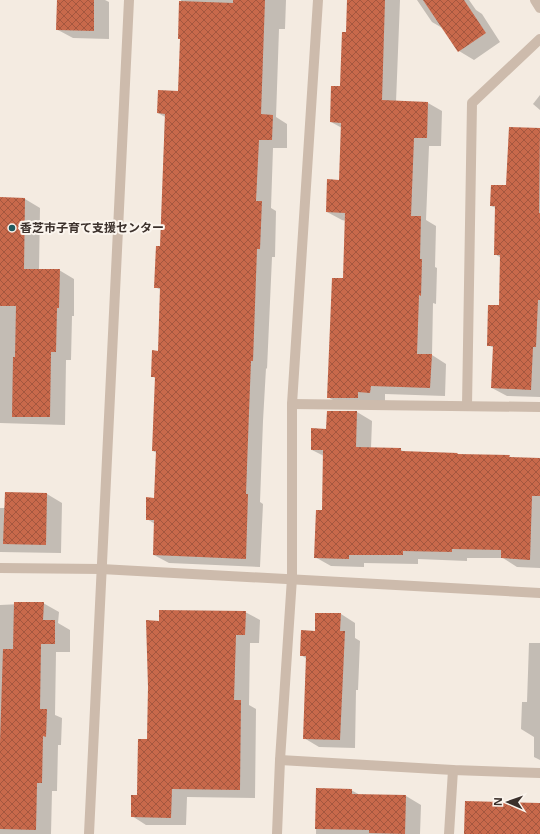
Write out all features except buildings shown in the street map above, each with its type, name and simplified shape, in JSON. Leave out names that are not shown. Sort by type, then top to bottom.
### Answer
[{"type":"street","points":[[89,834],[129,0]]},
{"type":"street","points":[[277,834],[280,760],[292,578],[292,404],[318,0]]},
{"type":"street","points":[[535,0],[540,8]]},
{"type":"street","points":[[467,406],[472,102],[540,40]]},
{"type":"street","points":[[292,404],[540,407]]},
{"type":"street","points":[[0,568],[101,569],[540,592]]},
{"type":"street","points":[[280,760],[453,770],[540,773]]},
{"type":"street","points":[[449,834],[453,770]]},
{"type":"place","name":"香芝市子育て支援センター","points":[[12,228]]}]
